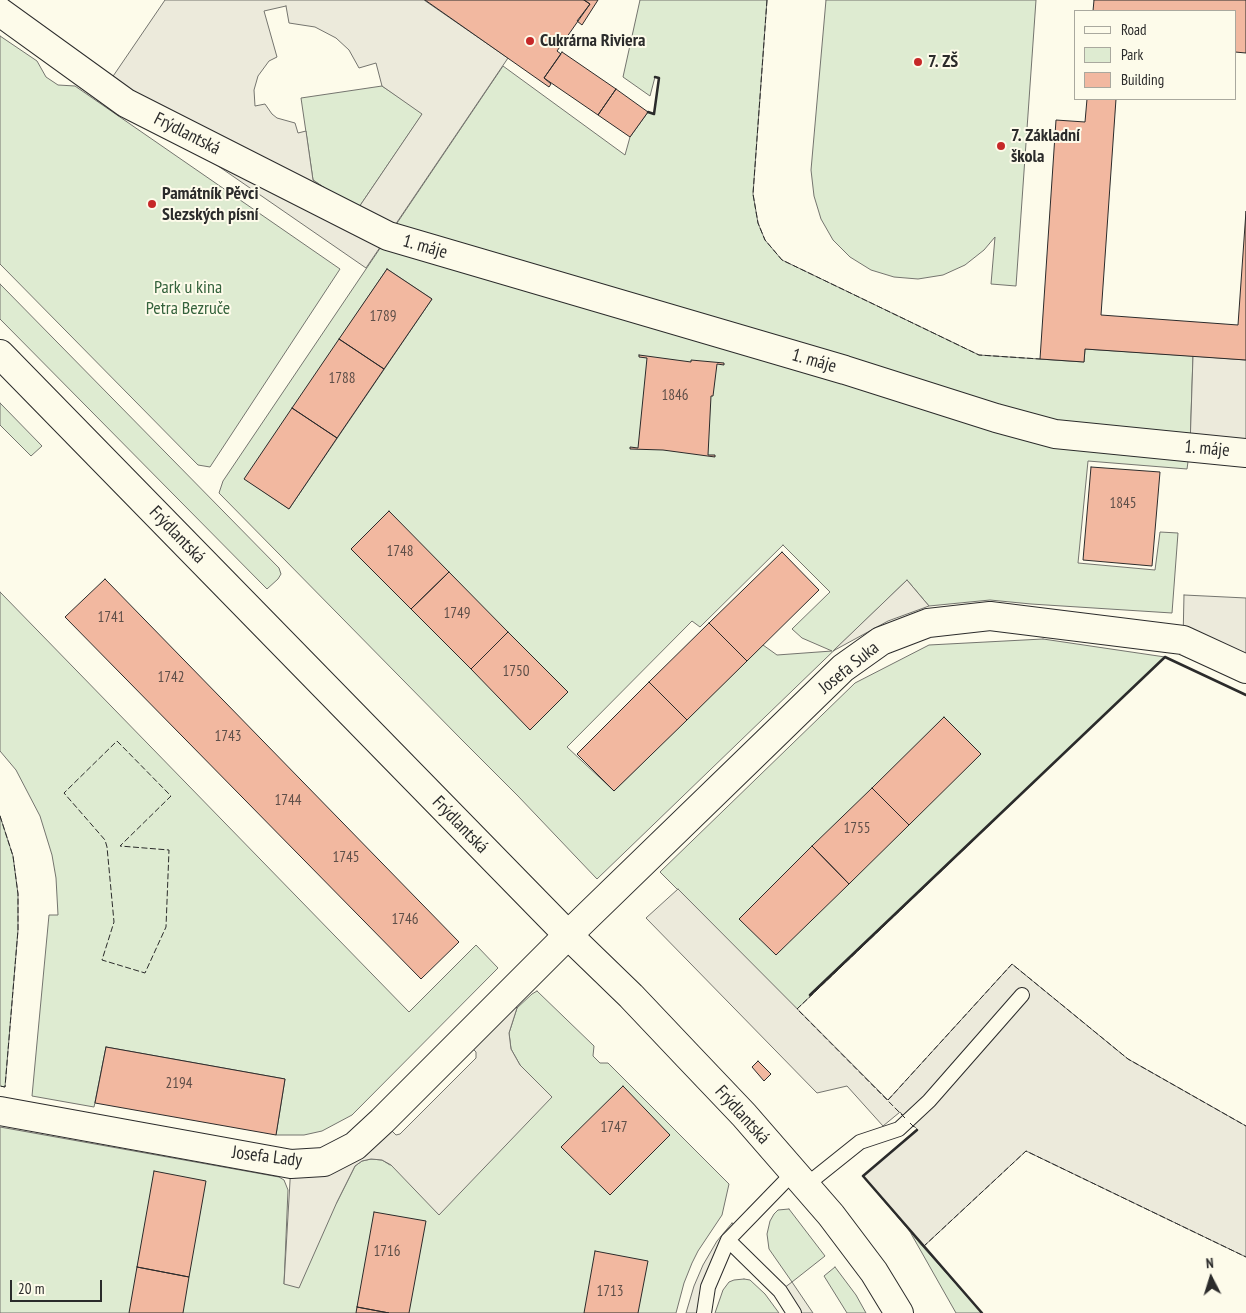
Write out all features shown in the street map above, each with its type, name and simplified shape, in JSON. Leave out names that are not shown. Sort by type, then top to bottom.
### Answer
[{"type":"street","name":"Frýdlantská","points":[[0,12],[126,103],[388,236]]},
{"type":"street","name":"1. máje","points":[[388,236],[845,370],[996,418],[1055,434],[1246,453]]},
{"type":"street","name":"Frýdlantská","points":[[0,354],[568,935],[686,1053],[744,1115],[799,1180],[831,1214],[874,1272],[899,1313]]},
{"type":"street","name":"Josefa Suka","points":[[568,935],[843,668],[881,641],[928,623],[990,616],[1182,640],[1246,669]]},
{"type":"street","name":"Josefa Lady","points":[[0,1111],[291,1164],[324,1162],[355,1146],[382,1121],[568,935]]},
{"type":"lane","points":[[704,1313],[708,1287],[728,1240],[799,1180],[860,1142],[899,1129],[929,1100],[1022,995]]},
{"type":"lane","points":[[728,1240],[780,1291],[794,1313]]},
{"type":"green space","points":[[640,0],[767,0],[753,194],[758,223],[765,240],[782,260],[979,355],[1084,362],[1085,349],[1193,356],[1190,447],[1187,469],[1088,461],[1078,563],[1155,570],[1160,532],[1178,533],[1172,613],[990,600],[929,606],[907,580],[597,879],[518,796],[219,493],[223,481],[503,66],[625,155],[630,137],[648,112],[654,114],[659,78],[655,77],[650,96],[623,77]],"holes":[[[387,269],[432,299],[289,509],[245,479]],[[783,545],[830,592],[792,629],[802,638],[832,651],[777,655],[763,645],[614,791],[567,747],[692,621],[700,627]]]},
{"type":"green space","points":[[826,0],[1036,0],[1016,286],[991,284],[995,237],[984,250],[965,265],[943,275],[918,279],[894,277],[871,270],[850,257],[833,240],[821,219],[814,196],[811,170]]},
{"type":"green space","name":"Park u kina Petra Bezruče","points":[[0,36],[37,61],[46,77],[58,85],[75,86],[340,269],[210,467],[198,465],[0,264]]},
{"type":"green space","points":[[382,86],[423,113],[357,210],[313,180],[301,98]]},
{"type":"green space","points":[[0,284],[279,568],[281,574],[267,589],[0,319]]},
{"type":"green space","points":[[0,403],[42,446],[31,456],[0,425]]},
{"type":"green space","points":[[0,592],[409,1012],[476,945],[498,968],[352,1115],[322,1131],[304,1135],[276,1135],[285,1079],[106,1047],[94,1107],[32,1096],[49,915],[58,915],[56,878],[52,855],[40,816],[16,770],[0,751]]},
{"type":"green space","points":[[1043,639],[1165,657],[797,1009],[660,872],[855,683],[929,645]]},
{"type":"green space","points":[[0,816],[13,856],[18,894],[18,930],[5,1087],[0,1086]]},
{"type":"green space","points":[[537,991],[594,1046],[593,1056],[600,1063],[608,1063],[729,1184],[722,1215],[692,1263],[684,1283],[676,1313],[0,1313],[0,1127],[279,1177],[284,1180],[288,1190],[284,1284],[337,1202],[355,1166],[362,1161],[371,1159],[382,1160],[390,1165],[552,1097],[520,1065],[511,1049],[509,1033],[517,1008]]},
{"type":"green space","points":[[789,1209],[825,1256],[792,1282],[769,1249],[767,1234],[774,1214],[778,1210]]},
{"type":"green space","points":[[909,1230],[923,1247],[982,1313],[956,1313]]},
{"type":"green space","points":[[835,1267],[856,1295],[866,1313],[847,1313],[824,1276]]},
{"type":"green space","points":[[744,1279],[750,1280],[765,1294],[779,1313],[715,1313],[723,1290],[729,1282]]},
{"type":"shaded area","points":[[165,0],[424,0],[508,58],[366,268],[105,88]],"holes":[[[286,6],[289,23],[315,27],[336,38],[349,50],[359,68],[376,63],[382,86],[422,114],[357,210],[313,180],[306,131],[298,133],[295,123],[277,118],[265,104],[255,106],[254,90],[258,76],[269,61],[277,57],[264,11]]]},
{"type":"shaded area","points":[[1193,356],[1246,360],[1246,453],[1190,447]]},
{"type":"shaded area","points":[[907,580],[929,606],[888,621],[833,651]]},
{"type":"shaded area","points":[[1184,595],[1246,598],[1246,668],[1183,640]]},
{"type":"shaded area","points":[[678,889],[888,1100],[1012,964],[1128,1059],[1246,1126],[1246,1257],[1026,1151],[923,1247],[863,1176],[917,1129],[900,1112],[883,1126],[847,1086],[817,1093],[646,918]]},
{"type":"shaded area","points":[[506,998],[517,1008],[509,1033],[511,1049],[520,1065],[552,1097],[439,1215],[391,1165],[382,1160],[371,1159],[362,1161],[355,1166],[337,1202],[299,1288],[284,1284],[291,1164],[382,1121],[396,1135],[400,1134],[476,1058],[476,1052],[464,1040]]},
{"type":"shaded area","points":[[732,1223],[739,1228],[704,1313],[686,1313],[703,1265],[717,1241]]},
{"type":"shaded area","points":[[792,1282],[813,1313],[794,1313],[780,1291]]},
{"type":"building","points":[[425,0],[584,0],[590,4],[557,51],[561,54],[544,78],[551,84],[549,87]]},
{"type":"building","points":[[584,0],[598,0],[582,25],[577,21],[590,4]]},
{"type":"building","points":[[1094,0],[1246,0],[1246,53],[1236,52],[1236,10],[1093,10]]},
{"type":"building","points":[[562,52],[616,89],[598,115],[544,78]]},
{"type":"building","points":[[616,89],[648,112],[630,137],[598,115]]},
{"type":"building","points":[[1087,100],[1116,100],[1101,315],[1238,325],[1246,211],[1246,360],[1085,349],[1084,362],[1040,359],[1056,120],[1085,122]]},
{"type":"building","points":[[387,269],[432,299],[384,369],[339,339]]},
{"type":"building","points":[[339,339],[384,369],[337,438],[292,408]]},
{"type":"building","points":[[639,355],[691,362],[691,360],[724,363],[724,365],[717,364],[713,396],[711,396],[708,455],[715,455],[715,457],[663,450],[630,449],[630,447],[638,448],[647,358],[639,357]]},
{"type":"building","points":[[292,408],[337,438],[289,509],[244,479]]},
{"type":"building","points":[[1091,467],[1160,472],[1152,566],[1083,560]]},
{"type":"building","points":[[389,511],[449,572],[411,609],[351,549]]},
{"type":"building","points":[[782,552],[819,590],[747,661],[709,623]]},
{"type":"building","points":[[449,572],[508,632],[471,669],[411,609]]},
{"type":"building","points":[[105,579],[459,942],[421,979],[65,617]]},
{"type":"building","points":[[709,623],[747,661],[687,720],[649,682]]},
{"type":"building","points":[[508,632],[568,692],[530,730],[471,669]]},
{"type":"building","points":[[649,682],[687,720],[614,791],[577,754]]},
{"type":"building","points":[[944,717],[981,754],[909,825],[872,788]]},
{"type":"building","points":[[872,788],[909,825],[849,884],[812,846]]},
{"type":"building","points":[[812,846],[849,884],[776,955],[739,919]]},
{"type":"building","points":[[106,1047],[285,1079],[276,1135],[95,1103]]},
{"type":"building","points":[[758,1061],[771,1074],[764,1081],[752,1067]]},
{"type":"building","points":[[623,1086],[670,1135],[610,1195],[561,1147]]},
{"type":"building","points":[[154,1171],[206,1181],[189,1277],[137,1267]]},
{"type":"building","points":[[374,1212],[426,1221],[409,1313],[389,1313],[357,1307]]},
{"type":"building","points":[[595,1251],[648,1261],[638,1313],[584,1313]]},
{"type":"building","points":[[137,1267],[189,1277],[183,1313],[129,1313]]},
{"type":"building","points":[[357,1307],[389,1313],[356,1313]]},
{"type":"fence","points":[[767,0],[753,194],[758,223],[765,240],[782,260],[979,355],[1040,359]]},
{"type":"fence","points":[[905,1118],[797,1009],[1165,657],[1246,695]]},
{"type":"fence","points":[[117,741],[171,796],[120,846],[169,850],[166,927],[145,973],[102,960],[114,922],[107,847],[105,840],[64,793],[117,741]]},
{"type":"fence","points":[[0,816],[13,856],[18,894],[18,930],[5,1087],[0,1086]]},
{"type":"fence","points":[[888,1100],[1012,964],[1128,1059],[1246,1126]]},
{"type":"fence","points":[[910,1123],[917,1130],[863,1176],[982,1313]]},
{"type":"fence","points":[[923,1247],[1026,1151],[1246,1257]]},
{"type":"wall","points":[[648,112],[654,114],[659,78],[655,77]]},
{"type":"wall","points":[[810,995],[1165,657],[1246,695]]},
{"type":"wall","points":[[917,1130],[863,1176],[982,1313]]},
{"type":"place","name":"Cukrárna Riviera","points":[[530,41]]},
{"type":"place","name":"7. ZŠ","points":[[918,62]]},
{"type":"place","name":"7. Základní škola","points":[[1001,146]]},
{"type":"place","name":"Památník Pěvci Slezských písní","points":[[152,204]]}]
